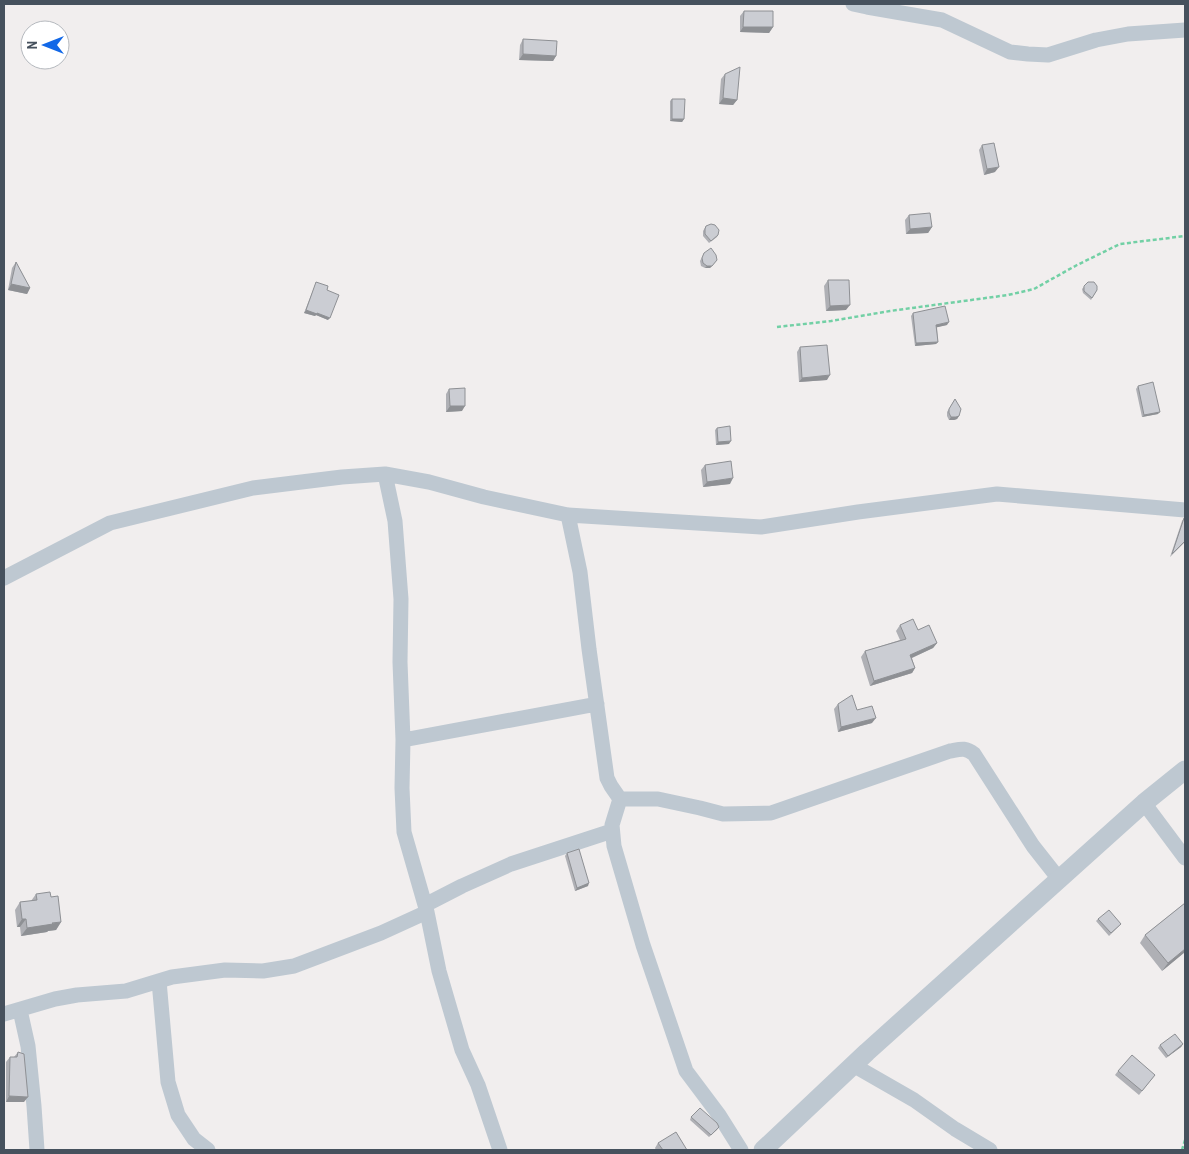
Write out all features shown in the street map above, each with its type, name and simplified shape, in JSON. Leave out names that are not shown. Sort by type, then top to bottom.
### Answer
[{"type":"street","points":[[853,4],[942,20],[1010,52],[1028,54],[1048,55],[1096,40],[1128,34],[1185,30]]},
{"type":"street","points":[[385,474],[395,521],[401,599],[400,662],[404,832],[426,908],[439,971],[462,1050],[478,1086],[500,1150]]},
{"type":"street","points":[[4,578],[110,524],[253,488],[342,477],[385,474],[429,482],[492,499],[568,515],[761,527],[997,494],[1185,510]]},
{"type":"street","points":[[568,515],[580,572],[607,778],[620,799]]},
{"type":"street","points":[[403,740],[597,704]]},
{"type":"street","points":[[620,799],[658,799],[723,814],[771,812],[950,751],[968,750],[974,754],[1033,846],[1059,879]]},
{"type":"street","points":[[763,1150],[1059,879],[1144,803],[1185,770]]},
{"type":"street","points":[[620,799],[612,825],[614,846],[643,945],[686,1071],[719,1115],[741,1150]]},
{"type":"street","points":[[1144,803],[1185,858]]},
{"type":"street","points":[[4,1014],[55,999],[77,995],[126,991],[172,977],[225,970],[262,971],[294,966],[381,933],[462,886],[511,864],[612,831]]},
{"type":"street","points":[[159,981],[168,1082],[178,1115],[194,1139],[208,1150]]},
{"type":"street","points":[[20,1010],[28,1046],[37,1150]]},
{"type":"street","points":[[853,1066],[914,1100],[955,1129],[990,1150]]},
{"type":"path","points":[[777,327],[1008,295],[1034,289],[1120,244],[1185,236]]},
{"type":"path","points":[[1182,1150],[1185,1140]]},
{"type":"building","points":[[744,11],[773,11],[773,27],[743,27]]},
{"type":"building","points":[[523,39],[557,41],[556,56],[523,54]]},
{"type":"building","points":[[740,67],[737,100],[723,98],[725,74]]},
{"type":"building","points":[[672,99],[685,99],[684,119],[672,119]]},
{"type":"building","points":[[994,143],[999,167],[987,169],[982,145]]},
{"type":"building","points":[[930,213],[932,227],[910,229],[909,215]]},
{"type":"building","points":[[715,225],[719,230],[718,235],[711,241],[705,234],[705,229],[706,226]]},
{"type":"building","points":[[711,248],[717,260],[712,266],[707,266],[703,263],[702,258],[704,253]]},
{"type":"building","points":[[16,262],[30,288],[11,284]]},
{"type":"building","points":[[828,280],[849,280],[850,305],[830,306]]},
{"type":"building","points":[[316,282],[328,286],[327,290],[339,295],[330,318],[306,310]]},
{"type":"building","points":[[1088,282],[1094,282],[1097,286],[1097,290],[1092,298],[1084,291],[1084,286]]},
{"type":"building","points":[[945,306],[949,322],[936,325],[938,342],[916,343],[913,313]]},
{"type":"building","points":[[827,345],[830,375],[802,378],[800,347]]},
{"type":"building","points":[[1153,382],[1160,412],[1144,415],[1138,386]]},
{"type":"building","points":[[465,388],[465,406],[450,406],[449,389]]},
{"type":"building","points":[[955,399],[961,409],[959,416],[951,417],[949,409]]},
{"type":"building","points":[[730,426],[731,441],[718,442],[717,428]]},
{"type":"building","points":[[731,461],[733,478],[707,482],[705,465]]},
{"type":"building","points":[[1184,518],[1185,541],[1172,554]]},
{"type":"building","points":[[913,619],[918,630],[929,625],[937,643],[910,655],[915,668],[874,681],[865,651],[906,639],[900,625]]},
{"type":"building","points":[[852,695],[857,710],[872,706],[876,718],[841,727],[838,704]]},
{"type":"building","points":[[579,849],[589,883],[577,888],[567,853]]},
{"type":"building","points":[[50,892],[51,897],[58,896],[61,922],[27,928],[26,919],[22,919],[20,902],[37,900],[36,894]]},
{"type":"building","points":[[1185,903],[1185,949],[1168,963],[1145,935]]},
{"type":"building","points":[[1109,910],[1121,924],[1111,933],[1098,919]]},
{"type":"building","points":[[1175,1034],[1183,1044],[1168,1056],[1160,1045]]},
{"type":"building","points":[[18,1052],[24,1054],[28,1097],[9,1096],[10,1057],[17,1057]]},
{"type":"building","points":[[1132,1055],[1155,1075],[1142,1091],[1118,1071]]},
{"type":"building","points":[[700,1108],[719,1127],[711,1135],[691,1117]]},
{"type":"building","points":[[676,1132],[687,1150],[663,1150],[658,1143]]}]
